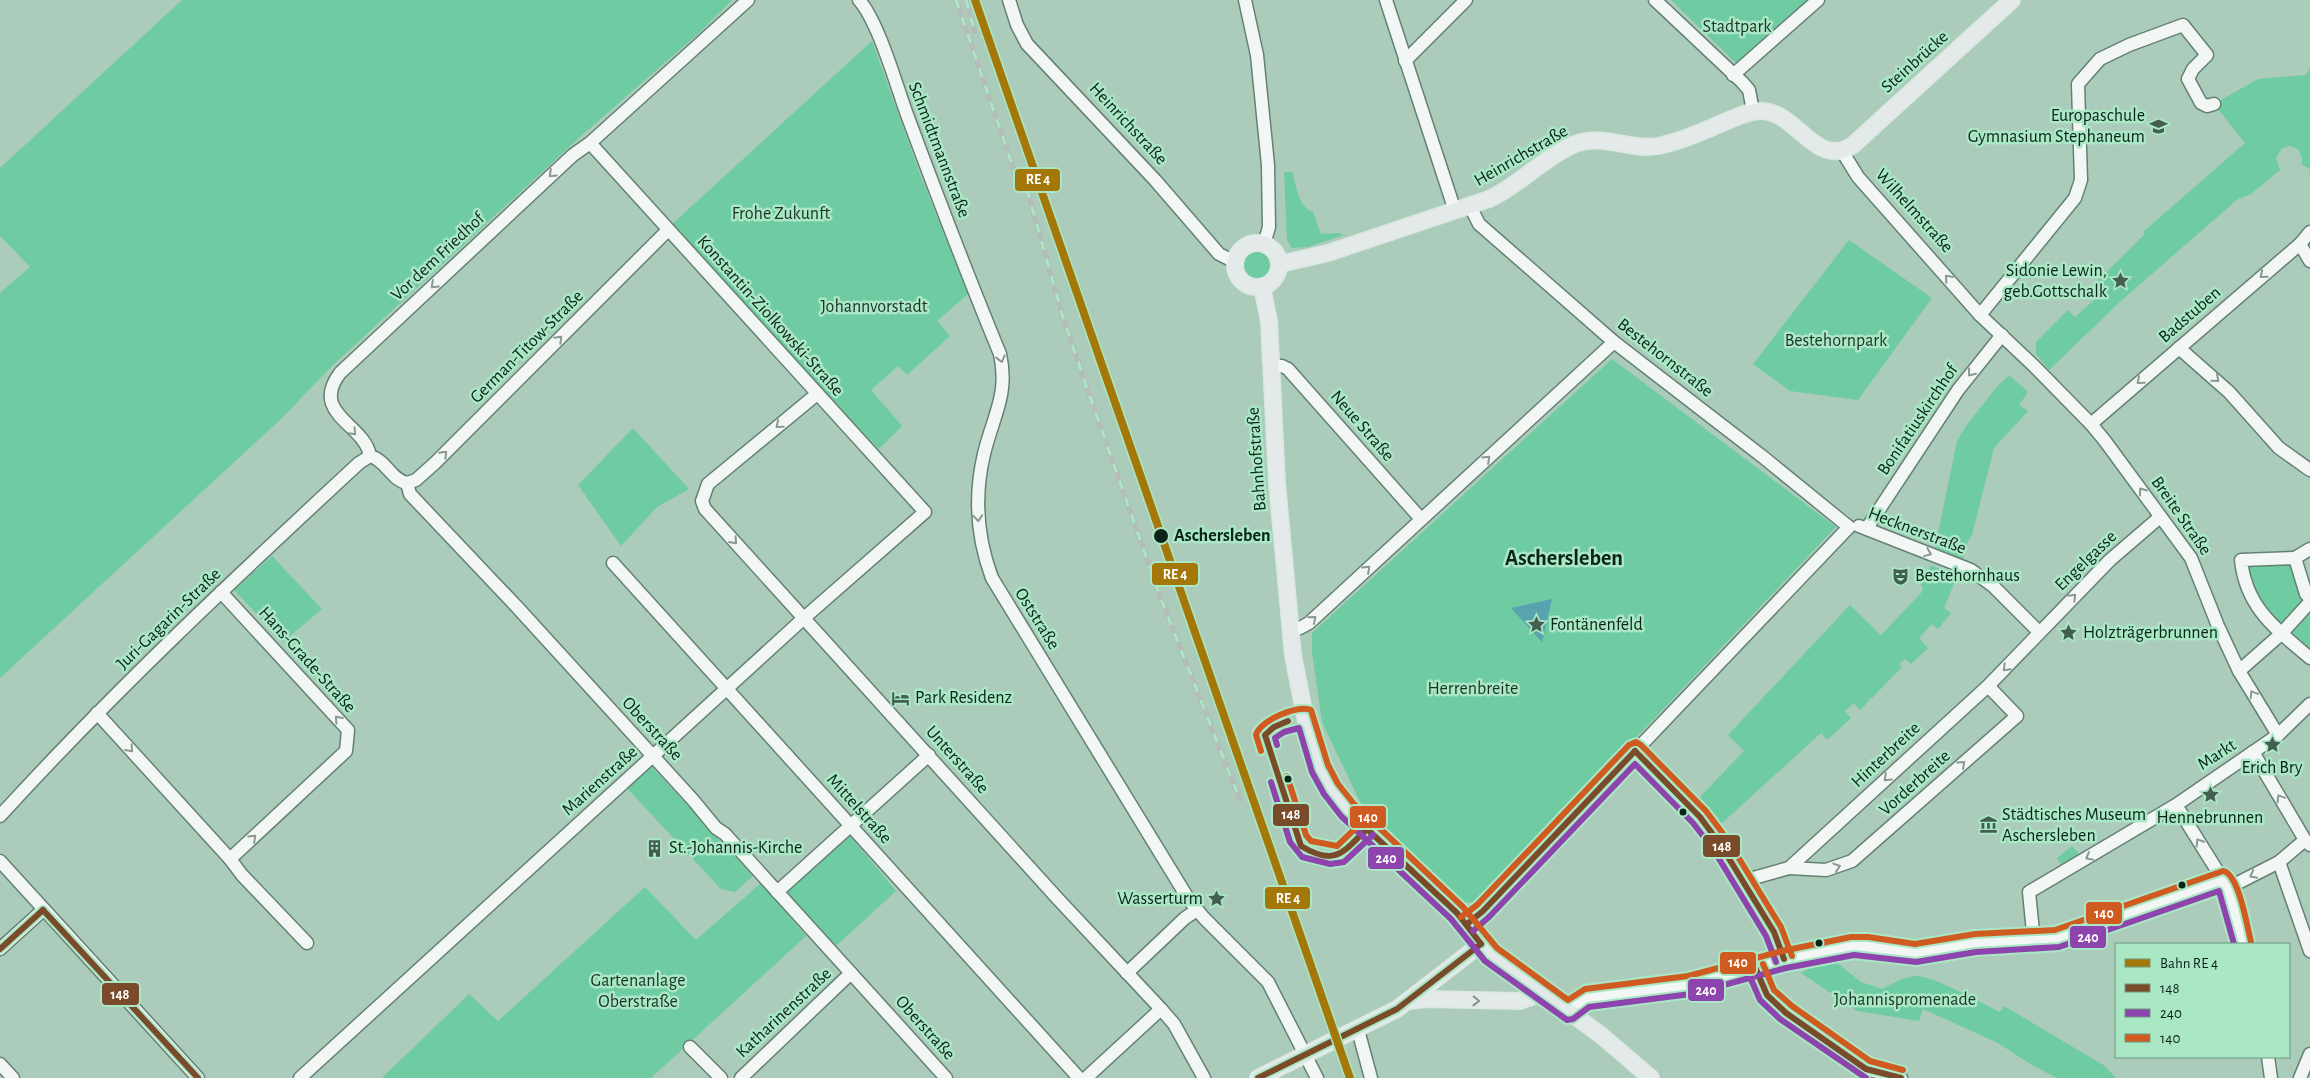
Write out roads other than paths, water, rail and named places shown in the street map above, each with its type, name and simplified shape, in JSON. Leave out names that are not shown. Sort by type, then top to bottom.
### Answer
[{"type":"main road","name":"Steinbrücke","points":[[1842,151],[1853,145],[2012,0]]},
{"type":"main road","points":[[1753,111],[1774,113],[1825,150],[1842,151]]},
{"type":"main road","name":"Heinrichstraße","points":[[1280,264],[1328,253],[1463,209],[1502,193],[1560,152],[1583,141],[1601,140],[1643,147],[1659,146],[1753,111]]},
{"type":"main road","points":[[1255,243],[1264,244],[1274,251],[1280,264],[1275,279],[1262,287],[1254,288],[1243,283],[1236,273],[1235,262],[1239,253],[1246,246],[1255,243]]},
{"type":"main road","name":"Bahnhofstraße","points":[[1262,287],[1268,312],[1277,483],[1290,629]]},
{"type":"main road","points":[[1290,629],[1308,730],[1315,757],[1324,778],[1350,812],[1467,924],[1481,944],[1491,954],[1602,1036],[1651,1078]]},
{"type":"main road","points":[[1258,1078],[1319,1046],[1358,1030],[1410,1001],[1481,944]]},
{"type":"main road","points":[[1441,976],[1439,988],[1443,996],[1450,1000]]},
{"type":"main road","points":[[1410,1001],[1425,999],[1520,1001],[1531,997],[1538,988]]},
{"type":"street","name":"Vor dem Friedhof","points":[[334,408],[331,401],[332,386],[340,372],[573,155],[590,143],[748,0]]},
{"type":"street","name":"Schmidtmannstraße","points":[[859,0],[865,6],[880,41],[983,314]]},
{"type":"street","name":"Heinrichstraße","points":[[1009,0],[1017,25],[1027,44],[1155,180],[1219,254],[1235,262]]},
{"type":"street","points":[[1245,0],[1258,54],[1268,165],[1269,227],[1264,244]]},
{"type":"street","name":"Bestehornstraße","points":[[1386,0],[1406,61],[1463,209],[1614,342],[1763,457],[1849,527]]},
{"type":"street","points":[[1406,61],[1466,0]]},
{"type":"street","points":[[1655,0],[1749,90],[1753,111]]},
{"type":"street","points":[[1734,74],[1818,0]]},
{"type":"street","points":[[1980,315],[2075,198],[2081,180],[2078,84],[2100,59],[2129,45],[2183,25],[2207,55],[2193,69],[2188,79],[2201,103],[2208,106],[2214,104]]},
{"type":"street","name":"Konstantin-Ziolkowski-Straße","points":[[590,143],[925,512]]},
{"type":"street","name":"Wilhelmstraße","points":[[1842,151],[1858,177],[1980,315],[2034,366]]},
{"type":"street","name":"German-Titow-Straße","points":[[407,483],[416,480],[435,463],[668,230]]},
{"type":"street","name":"Badstuben","points":[[2091,424],[2300,244],[2310,232]]},
{"type":"street","points":[[2300,244],[2310,261]]},
{"type":"street","name":"Oststraße","points":[[983,314],[1000,354],[1004,384],[980,469],[977,502],[980,535],[992,578],[1196,910],[1268,982],[1316,1078]]},
{"type":"street","name":"Bonifatiuskirchhof","points":[[1867,528],[1958,390],[2002,335]]},
{"type":"street","points":[[1290,629],[1300,628],[1309,623],[1614,342]]},
{"type":"street","points":[[2179,348],[2230,392],[2279,448],[2310,470]]},
{"type":"street","name":"Neue Straße","points":[[1270,366],[1282,366],[1288,369],[1421,519]]},
{"type":"street","name":"Breite Straße","points":[[2034,366],[2091,424],[2196,566],[2218,626],[2239,671],[2278,735]]},
{"type":"street","name":"Unterstraße","points":[[817,394],[708,484],[702,502],[705,509],[1127,973],[1162,1009],[1174,1024],[1204,1078]]},
{"type":"street","name":"Oberstraße","points":[[334,408],[366,446],[370,456],[380,461],[397,479],[407,483],[410,494],[500,589],[946,1078]]},
{"type":"street","name":"Juri-Gagarin-Straße","points":[[0,816],[97,713],[221,592],[359,463],[370,456]]},
{"type":"street","name":"Marienstraße","points":[[300,1078],[729,689],[804,618],[925,512]]},
{"type":"street","name":"Engelgasse","points":[[2039,632],[2110,560],[2160,517]]},
{"type":"street","points":[[1467,924],[1483,911],[1849,527]]},
{"type":"street","name":"Hecknerstraße","points":[[1849,527],[1867,528],[1971,570],[1993,586],[2039,632]]},
{"type":"street","points":[[2310,549],[2295,558],[2241,560],[2249,592],[2261,613],[2281,634],[2310,658]]},
{"type":"street","points":[[2295,558],[2306,594],[2310,598]]},
{"type":"street","name":"Mittelstraße","points":[[613,563],[1079,1078]]},
{"type":"street","name":"Hans-Grade-Straße","points":[[221,592],[348,730],[346,751],[230,859]]},
{"type":"street","points":[[2239,671],[2281,634],[2310,602]]},
{"type":"street","name":"Hinterbreite","points":[[1743,881],[1789,868],[1988,686],[2032,642],[2039,632]]},
{"type":"street","name":"Vorderbreite","points":[[1789,868],[1826,870],[1852,861],[2017,716],[1988,686]]},
{"type":"street","name":"Markt","points":[[2034,942],[2029,892],[2176,805],[2278,735],[2310,704]]},
{"type":"street","points":[[97,713],[230,859],[242,875],[307,943]]},
{"type":"street","points":[[1635,751],[1700,817],[1743,881],[1774,932],[1784,959]]},
{"type":"street","points":[[1569,1011],[1578,1002],[1587,998],[1670,989],[1784,959],[1853,946],[1867,946],[1915,953],[1975,943],[2034,942],[2070,936],[2225,884],[2278,862],[2307,842],[2253,752]]},
{"type":"street","points":[[777,892],[928,755]]},
{"type":"street","points":[[2176,805],[2225,884],[2243,943]]},
{"type":"street","points":[[0,861],[198,1078]]},
{"type":"street","points":[[2278,862],[2310,950]]},
{"type":"street","points":[[0,949],[43,910]]},
{"type":"street","points":[[1127,973],[1185,918],[1196,910]]},
{"type":"street","points":[[1755,967],[1767,995],[1786,1013],[1866,1069],[1901,1078]]},
{"type":"street","name":"Katharinenstraße","points":[[740,1078],[851,973]]},
{"type":"street","points":[[1086,1078],[1162,1009]]},
{"type":"street","points":[[1358,1030],[1371,1078]]},
{"type":"street","points":[[690,1047],[721,1078]]},
{"type":"street","points":[[2300,1078],[2310,1054]]},
{"type":"street","points":[[2268,1058],[2271,1078]]},
{"type":"street","points":[[0,1064],[13,1078]]},
{"type":"water","name":"Fontänenfeld","points":[[1552,599],[1542,642],[1511,608]]},
{"type":"railway","points":[[956,0],[1019,185]]},
{"type":"railway","points":[[966,0],[976,36]]},
{"type":"railway","points":[[1022,172],[1064,321],[1088,391],[1161,599],[1240,800]]},
{"type":"place","name":"Europaschule Gymnasium Stephaneum","points":[[2159,126]]},
{"type":"place","name":"Sidonie Lewin, geb.Gottschalk","points":[[2121,281]]},
{"type":"place","name":"Aschersleben","points":[[1161,536]]},
{"type":"place","name":"Bestehornhaus","points":[[1901,576]]},
{"type":"place","name":"Fontänenfeld","points":[[1536,625]]},
{"type":"place","name":"Holzträgerbrunnen","points":[[2069,633]]},
{"type":"place","name":"Park Residenz","points":[[901,698]]},
{"type":"place","name":"Erich Bry","points":[[2272,745]]},
{"type":"place","name":"Hennebrunnen","points":[[2210,795]]},
{"type":"place","name":"Städtisches Museum Aschersleben","points":[[1988,825]]},
{"type":"place","name":"St.-Johannis-Kirche","points":[[655,848]]},
{"type":"place","name":"Wasserturm","points":[[1217,899]]},
{"type":"district","name":"Aschersleben","points":[[1564,558]]},
{"type":"park label","name":"Stadtpark","points":[[1737,27]]},
{"type":"park label","name":"Frohe Zukunft","points":[[781,214]]},
{"type":"park label","name":"Johannvorstadt","points":[[874,307]]},
{"type":"park label","name":"Bestehornpark","points":[[1836,341]]},
{"type":"park label","name":"Herrenbreite","points":[[1473,689]]},
{"type":"park label","name":"Gartenanlage Oberstraße","points":[[638,991]]},
{"type":"park label","name":"Johannispromenade","points":[[1905,1000]]}]
